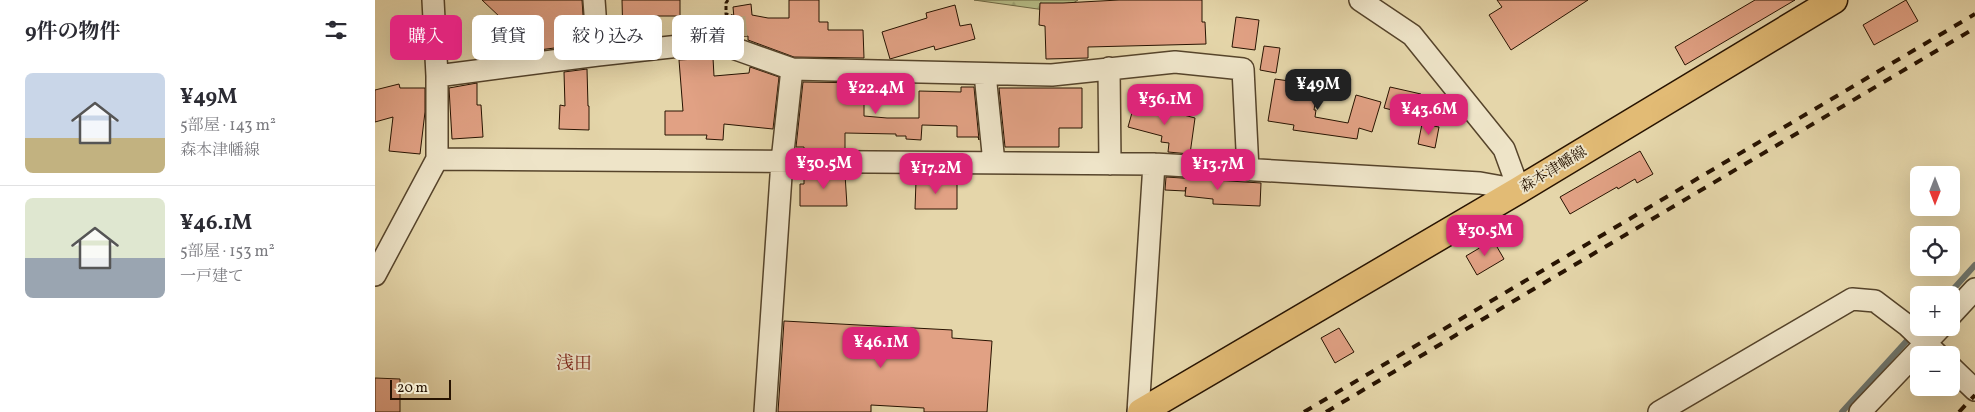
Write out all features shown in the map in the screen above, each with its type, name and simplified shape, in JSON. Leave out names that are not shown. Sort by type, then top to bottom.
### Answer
[{"type":"main road","name":"森本津幡線","points":[[1139,412],[1519,190],[1834,0]]},
{"type":"street","points":[[375,275],[437,158],[437,76],[433,0]]},
{"type":"street","points":[[594,0],[595,15]]},
{"type":"street","points":[[437,158],[1154,164],[1480,184],[1519,190],[1505,149],[1412,35],[1360,0]]},
{"type":"street","points":[[744,40],[792,69],[1052,75],[1175,62],[1243,69],[1248,170]]},
{"type":"street","points":[[437,76],[560,60]]},
{"type":"street","points":[[1109,68],[1110,164]]},
{"type":"street","points":[[765,412],[782,161],[792,69]]},
{"type":"street","points":[[985,74],[994,163]]},
{"type":"street","points":[[1139,412],[1154,164]]},
{"type":"street","points":[[1960,306],[1975,289]]},
{"type":"street","points":[[1659,412],[1852,298],[1875,301],[1924,341],[1860,412]]},
{"type":"street","points":[[1960,376],[1975,390]]},
{"type":"path","points":[[726,15],[725,4],[729,0]]},
{"type":"green space","points":[[974,0],[1078,0],[1059,12]]},
{"type":"building","points":[[482,0],[582,0],[583,15],[554,15],[554,48],[544,49],[544,15],[498,15]]},
{"type":"building","points":[[622,0],[680,0],[680,15],[622,15]]},
{"type":"building","points":[[789,0],[819,0],[819,22],[828,22],[828,30],[863,30],[864,58],[794,57],[748,40],[748,36],[744,36],[744,15],[734,15],[733,7],[751,4],[752,15],[768,18],[789,18]]},
{"type":"building","points":[[1119,0],[1202,0],[1202,22],[1205,22],[1206,44],[1088,47],[1088,58],[1046,59],[1045,26],[1039,25],[1040,3]]},
{"type":"building","points":[[1497,0],[1588,0],[1511,50],[1489,15],[1502,7]]},
{"type":"building","points":[[1755,0],[1795,0],[1685,65],[1675,47]]},
{"type":"building","points":[[1906,0],[1918,21],[1874,45],[1863,25]]},
{"type":"building","points":[[955,5],[960,26],[971,24],[975,39],[935,50],[934,46],[890,59],[882,32],[927,18],[926,13]]},
{"type":"building","points":[[1236,17],[1259,20],[1255,50],[1232,47]]},
{"type":"building","points":[[1264,46],[1280,48],[1276,73],[1260,70]]},
{"type":"building","points":[[679,60],[713,60],[714,76],[749,73],[750,67],[779,77],[773,129],[724,124],[723,140],[706,139],[707,135],[665,135],[665,111],[683,111]]},
{"type":"building","points":[[587,69],[589,130],[559,129],[560,105],[565,106],[564,72]]},
{"type":"building","points":[[1275,79],[1318,85],[1314,110],[1316,110],[1315,117],[1348,123],[1356,95],[1381,102],[1372,132],[1359,128],[1357,139],[1293,130],[1294,125],[1268,121]]},
{"type":"building","points":[[803,82],[864,83],[864,116],[887,118],[919,118],[919,91],[961,92],[961,87],[974,87],[979,140],[978,137],[957,137],[957,126],[922,125],[921,140],[906,139],[906,136],[896,136],[896,134],[845,133],[845,149],[804,149],[804,147],[796,147]]},
{"type":"building","points":[[477,83],[477,105],[481,105],[483,137],[452,139],[449,88]]},
{"type":"building","points":[[399,84],[400,88],[425,88],[425,112],[420,154],[389,151],[393,117],[375,122],[375,90]]},
{"type":"building","points":[[1390,87],[1421,94],[1420,97],[1425,99],[1421,117],[1384,108]]},
{"type":"building","points":[[999,88],[1082,88],[1082,128],[1059,128],[1059,147],[1005,147]]},
{"type":"building","points":[[1135,102],[1195,118],[1190,154],[1168,152],[1169,143],[1161,142],[1162,136],[1128,127]]},
{"type":"building","points":[[1422,124],[1439,127],[1435,148],[1418,144]]},
{"type":"building","points":[[1640,151],[1653,174],[1637,183],[1635,179],[1618,189],[1617,187],[1570,214],[1560,197]]},
{"type":"building","points":[[804,174],[845,174],[847,206],[800,206],[800,184],[804,184]]},
{"type":"building","points":[[1166,177],[1261,183],[1260,206],[1213,204],[1213,199],[1185,196],[1186,187],[1185,191],[1165,190]]},
{"type":"building","points":[[916,181],[957,182],[957,209],[915,209]]},
{"type":"building","points":[[1493,240],[1504,259],[1477,275],[1466,256]]},
{"type":"building","points":[[784,321],[952,330],[952,338],[992,341],[987,412],[924,412],[924,408],[871,405],[871,412],[778,412]]},
{"type":"building","points":[[1339,328],[1354,352],[1335,363],[1321,338]]},
{"type":"building","points":[[375,378],[400,379],[400,412],[375,412]]},
{"type":"waterway","points":[[1956,286],[1975,265]]},
{"type":"waterway","points":[[1842,412],[1911,336]]},
{"type":"railway","points":[[1304,412],[1975,14]]},
{"type":"railway","points":[[1326,412],[1975,28]]},
{"type":"railway","points":[[1959,412],[1975,395]]},
{"type":"district","name":"浅田","points":[[574,363]]}]
